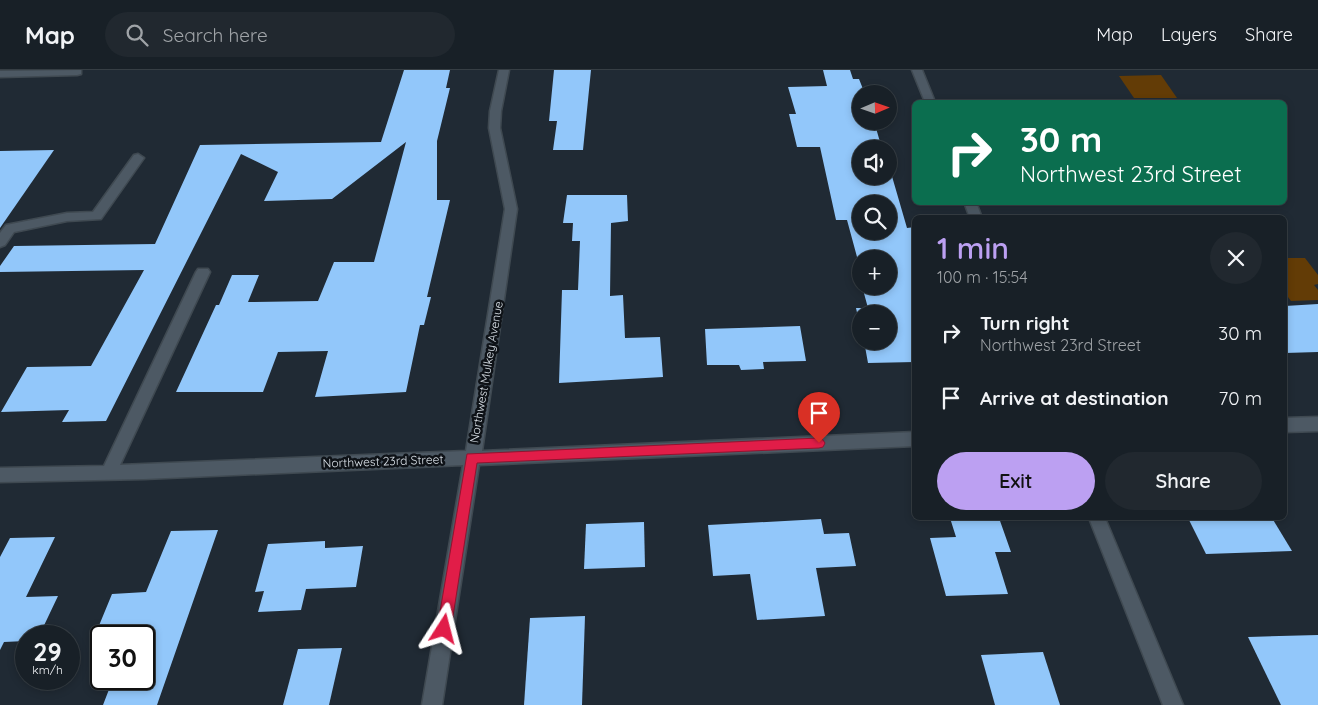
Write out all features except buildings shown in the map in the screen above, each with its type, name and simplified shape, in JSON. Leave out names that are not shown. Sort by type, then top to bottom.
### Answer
[{"type":"street","name":"Northwest Mulkey Avenue","points":[[432,705],[497,308],[511,209],[510,194],[495,138],[494,125],[504,70]]},
{"type":"street","points":[[917,70],[929,100]]},
{"type":"street","points":[[0,74],[77,72]]},
{"type":"street","points":[[0,242],[10,228],[67,218],[97,216],[138,158]]},
{"type":"street","points":[[109,472],[203,272]]},
{"type":"street","points":[[1287,425],[1318,424]]},
{"type":"street","name":"Northwest 23rd Street","points":[[0,475],[472,458],[912,439]]},
{"type":"street","points":[[1098,520],[1173,705]]},
{"type":"shaded area","points":[[1161,75],[1177,98],[1134,98],[1119,76]]},
{"type":"shaded area","points":[[1287,258],[1305,258],[1318,275],[1318,284],[1314,285],[1318,290],[1318,300],[1291,301],[1287,296]]},
{"type":"route","points":[[444,629],[472,458],[819,443]]}]
